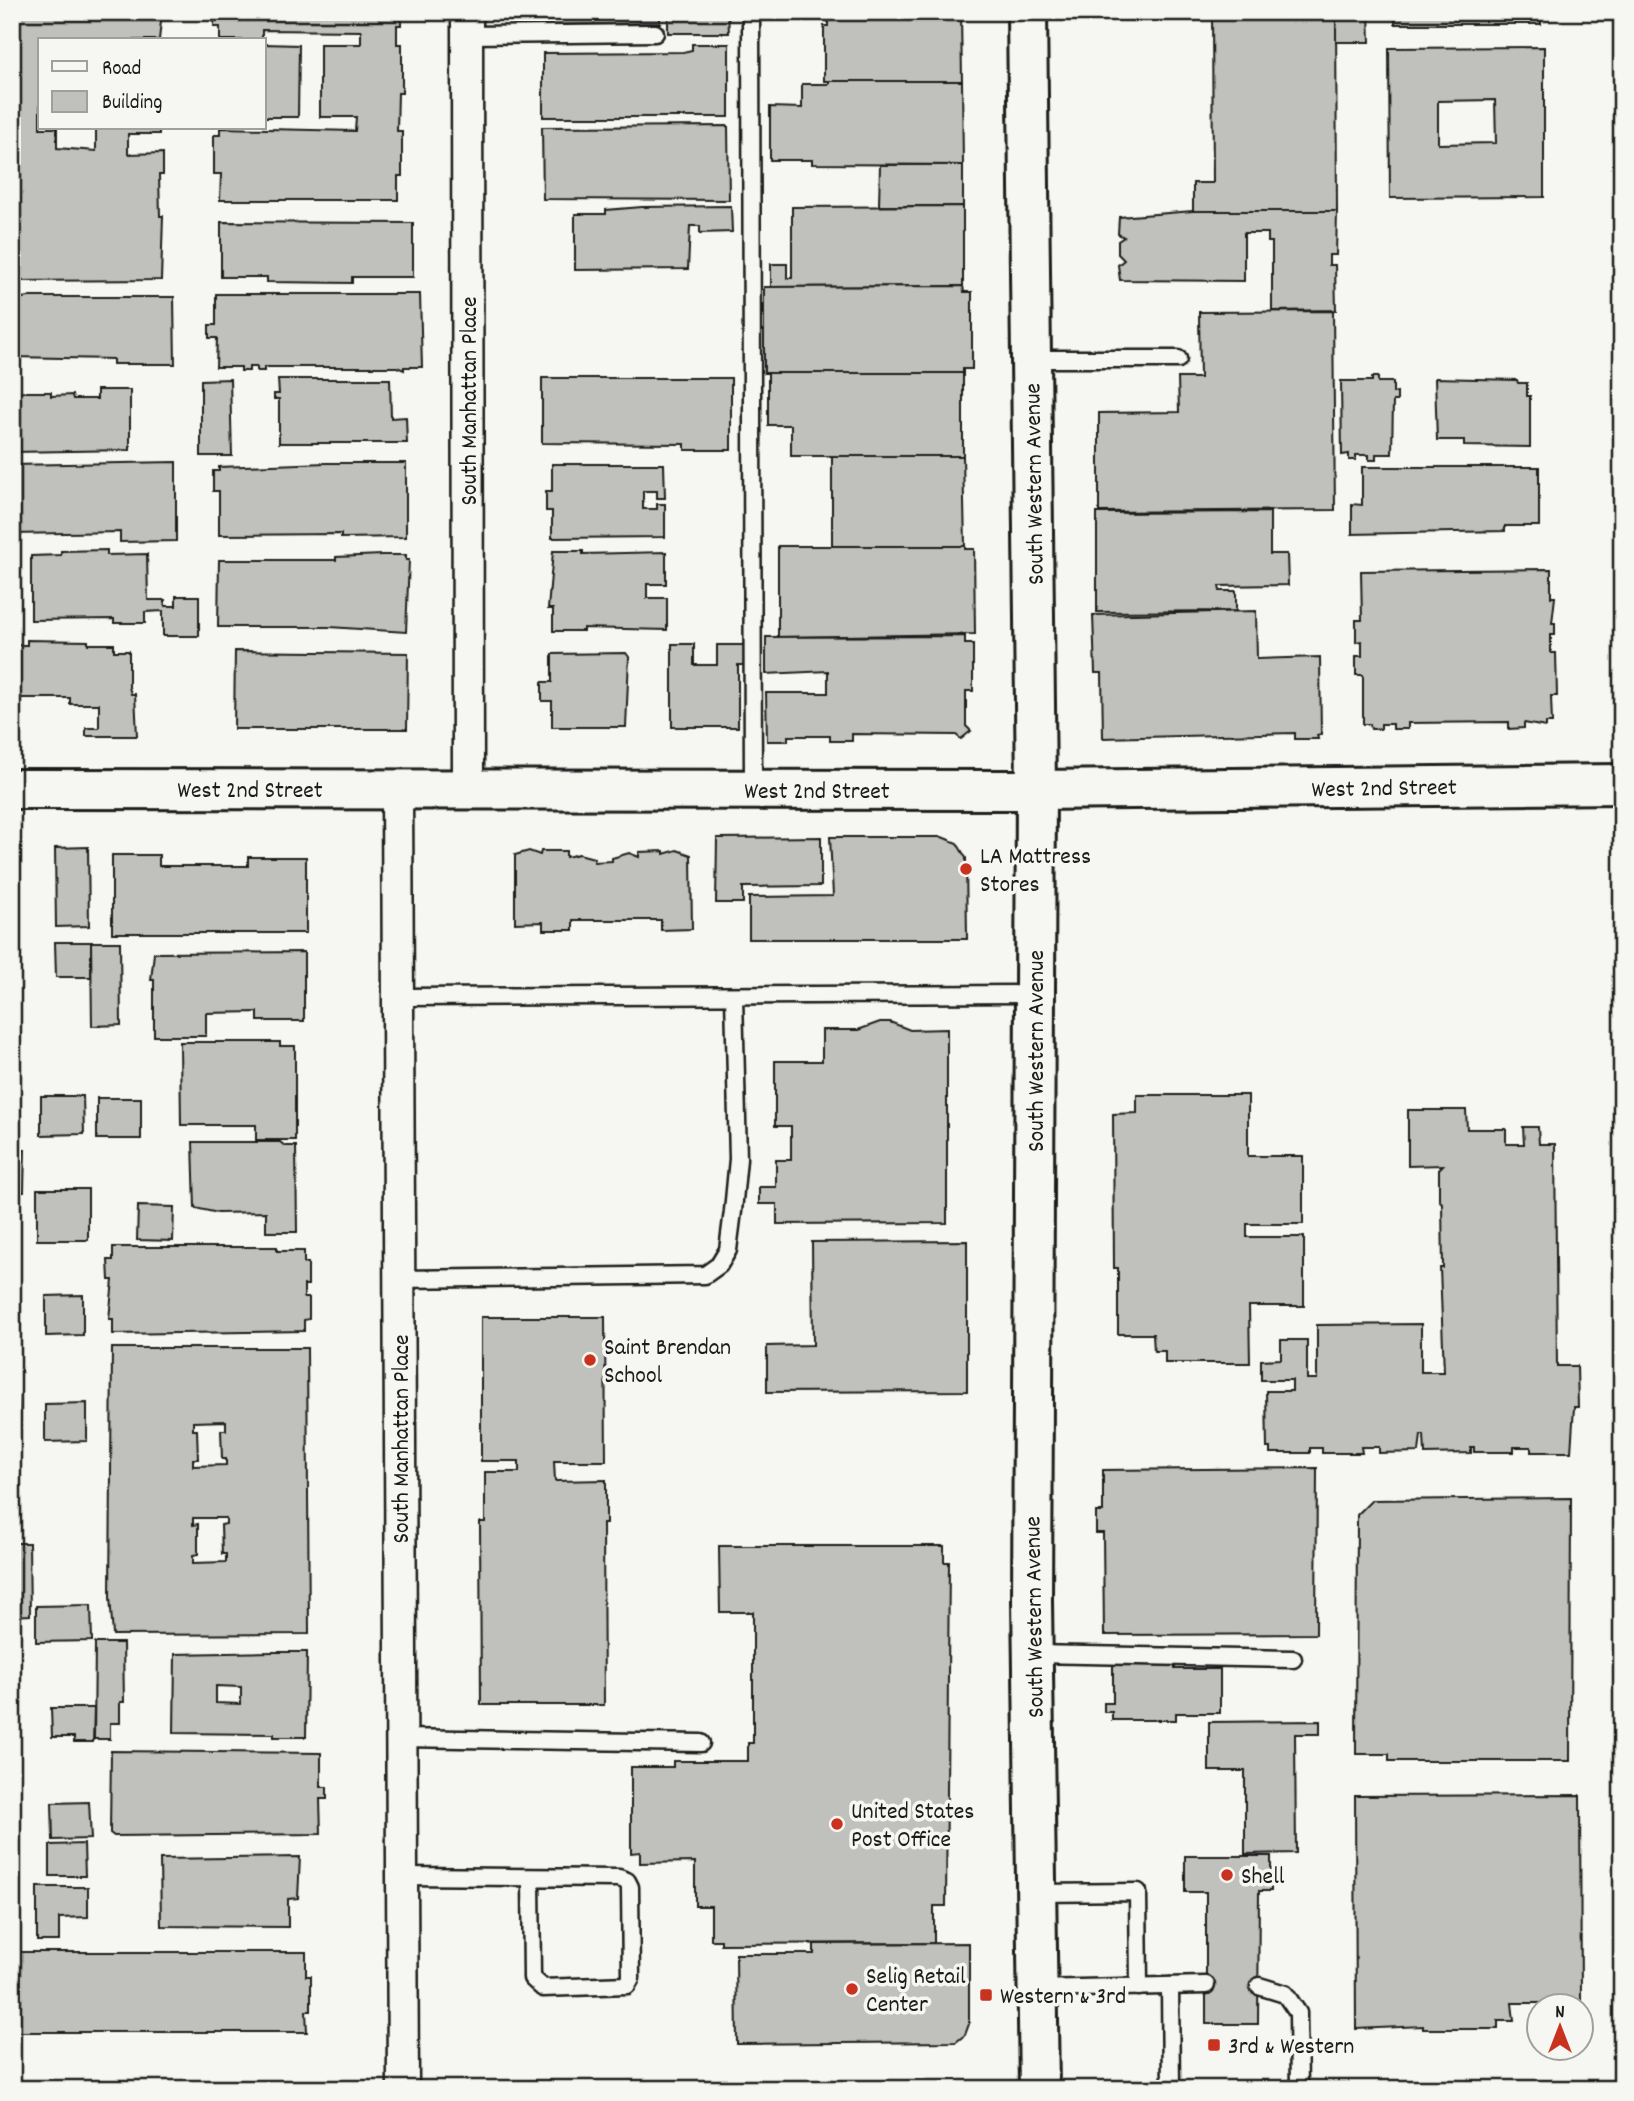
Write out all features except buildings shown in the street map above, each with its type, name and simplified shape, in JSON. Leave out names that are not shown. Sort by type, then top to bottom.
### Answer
[{"type":"main road","name":"South Western Avenue","points":[[1027,12],[1036,790],[1033,1654],[1039,2089]]},
{"type":"main road","name":"West 2nd Street","points":[[12,789],[1036,790],[1622,784]]},
{"type":"street","name":"South Manhattan Place","points":[[467,23],[468,789]]},
{"type":"street","name":"South Manhattan Place","points":[[397,789],[403,2089]]},
{"type":"lane","points":[[751,12],[753,790]]},
{"type":"lane","points":[[467,23],[655,33]]},
{"type":"lane","points":[[1031,359],[1178,359]]},
{"type":"lane","points":[[398,997],[1035,994]]},
{"type":"lane","points":[[399,1279],[705,1275],[719,1265],[728,1250],[738,1159],[734,996]]},
{"type":"lane","points":[[1033,1654],[1293,1658]]},
{"type":"lane","points":[[402,1738],[701,1743]]},
{"type":"lane","points":[[402,1877],[531,1878],[627,1881],[630,1887],[631,1978],[627,1985],[543,1987],[536,1983],[532,1978],[531,1878]]},
{"type":"lane","points":[[1037,1894],[1138,1892],[1139,1987]]},
{"type":"lane","points":[[1038,1989],[1206,1985]]},
{"type":"lane","points":[[1170,1986],[1171,2089]]},
{"type":"lane","points":[[1259,1986],[1285,1994],[1298,2013],[1299,2089]]},
{"type":"place","name":"LA Mattress Stores","points":[[966,869]]},
{"type":"place","name":"Saint Brendan School","points":[[590,1360]]},
{"type":"place","name":"United States Post Office","points":[[837,1824]]},
{"type":"place","name":"Shell","points":[[1227,1875]]},
{"type":"place","name":"Selig Retail Center","points":[[852,1989]]},
{"type":"place","name":"Western & 3rd","points":[[986,1995]]},
{"type":"place","name":"3rd & Western","points":[[1214,2045]]}]
